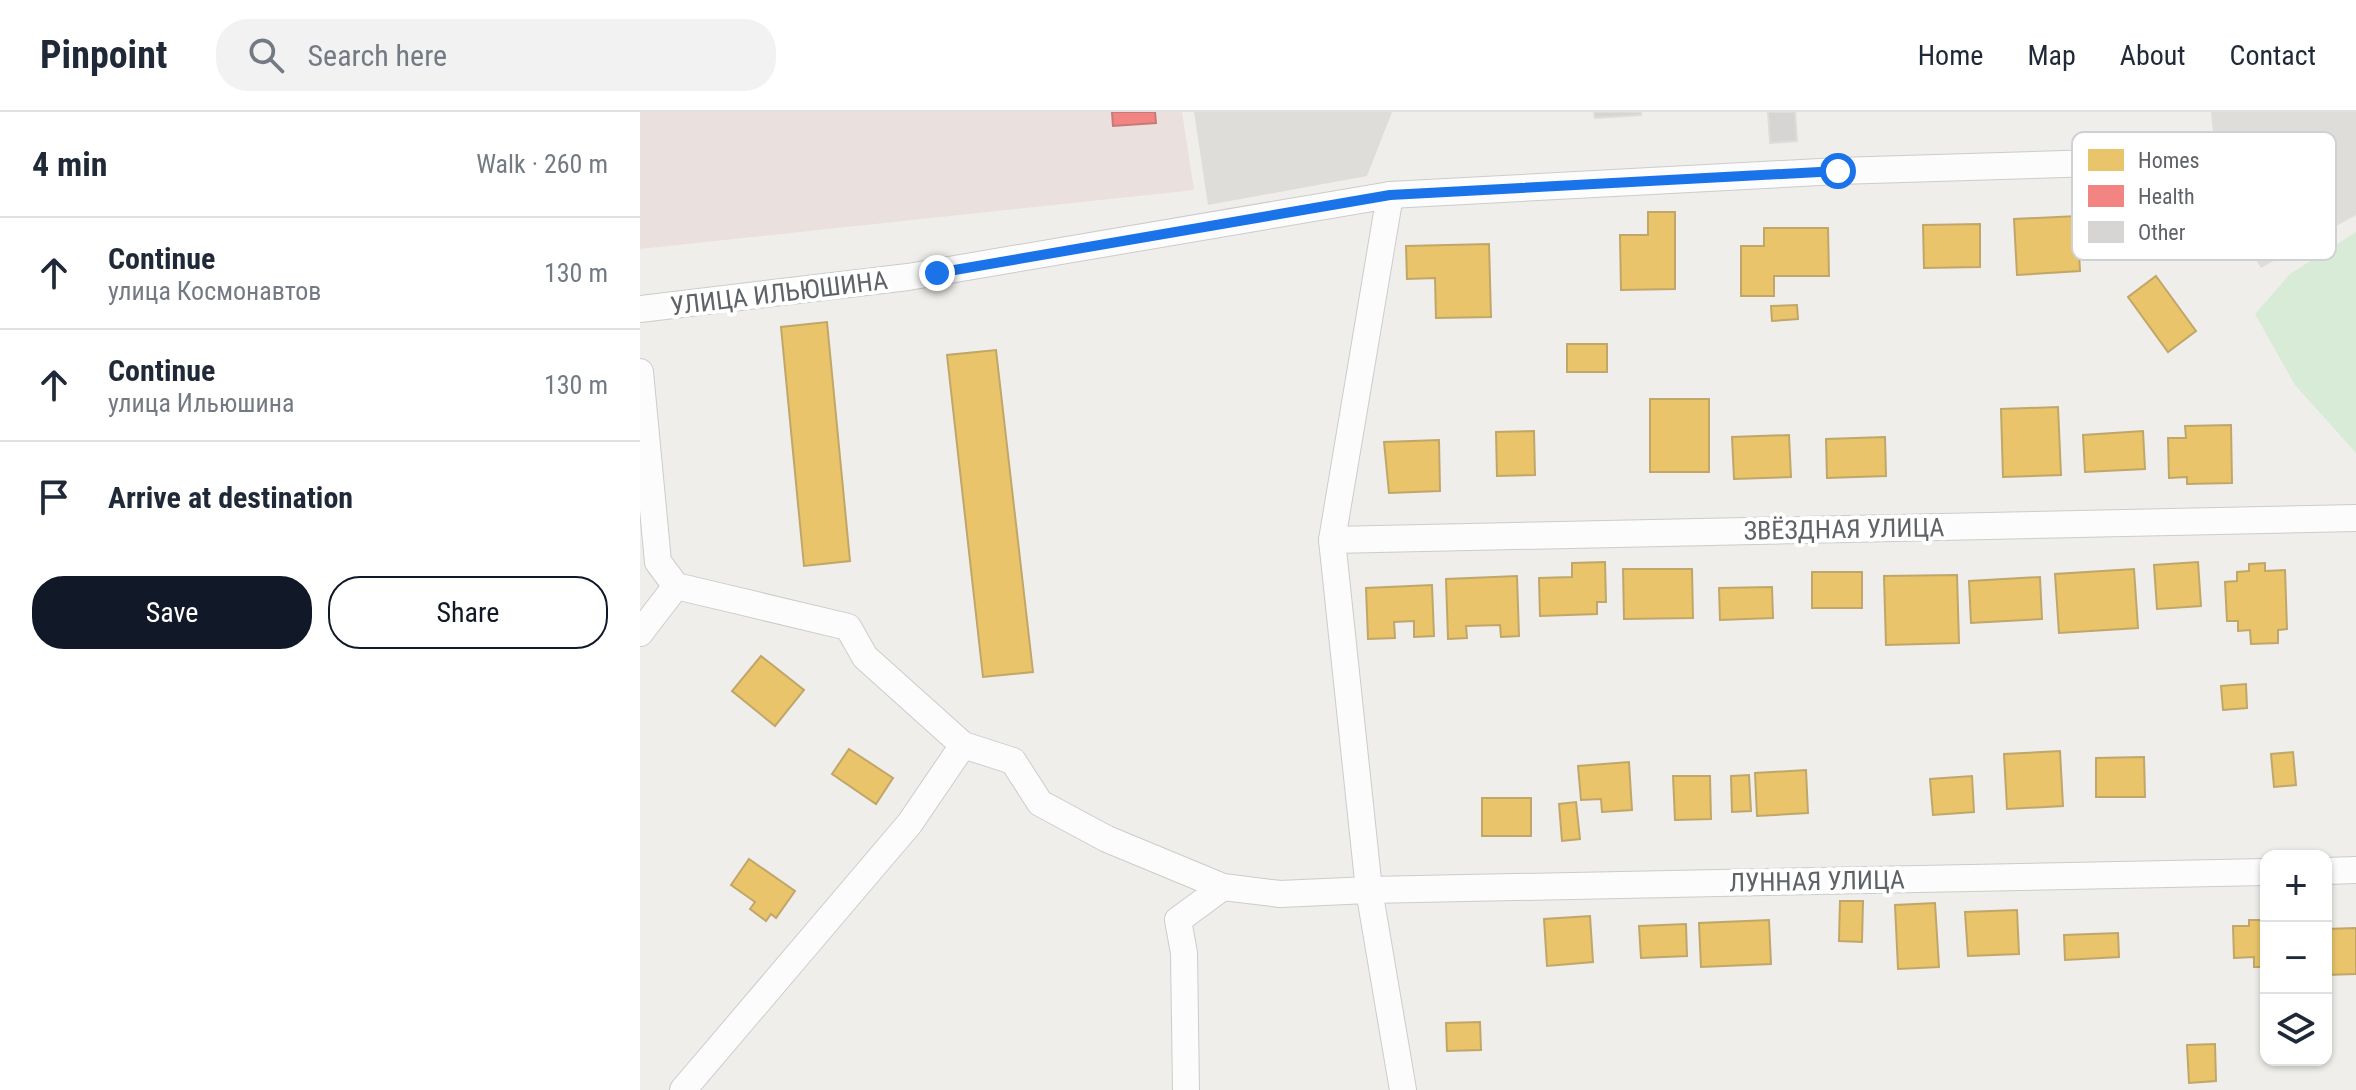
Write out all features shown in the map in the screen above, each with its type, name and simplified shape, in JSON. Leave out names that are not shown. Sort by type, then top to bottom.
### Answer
[{"type":"street","name":"УЛИЦА ИЛЬЮШИНА","points":[[640,309],[908,277],[1390,195],[1838,171],[2072,164]]},
{"type":"street","points":[[1390,195],[1332,540],[1369,890],[1403,1090]]},
{"type":"street","points":[[640,372],[658,562],[676,586],[848,627],[865,657],[963,745],[910,823],[683,1090]]},
{"type":"street","name":"ЗВЁЗДНАЯ УЛИЦА","points":[[1332,540],[2356,518]]},
{"type":"street","points":[[640,633],[676,586]]},
{"type":"street","name":"ЛУННАЯ УЛИЦА","points":[[963,745],[1013,761],[1040,803],[1107,839],[1223,887],[1280,894],[2260,872]]},
{"type":"street","points":[[2332,871],[2356,870]]},
{"type":"street","points":[[1186,1090],[1184,953],[1178,920],[1223,887]]},
{"type":"shaded area","points":[[640,112],[1182,112],[1194,190],[640,249]]},
{"type":"shaded area","points":[[1194,112],[1392,112],[1367,176],[1208,205]]},
{"type":"shaded area","points":[[2211,112],[2356,112],[2356,215],[2336,226],[2336,132],[2213,132]]},
{"type":"shaded area","points":[[2256,260],[2275,260],[2261,268]]},
{"type":"green space","points":[[2356,232],[2356,453],[2295,385],[2255,314],[2290,274],[2312,260],[2336,260],[2336,245]]},
{"type":"building: Homes","points":[[1648,212],[1675,212],[1675,289],[1621,290],[1620,235],[1648,235]]},
{"type":"building: Homes","points":[[2072,216],[2072,260],[2079,260],[2080,271],[2017,275],[2014,219]]},
{"type":"building: Homes","points":[[1980,224],[1980,267],[1924,268],[1923,225]]},
{"type":"building: Homes","points":[[1764,228],[1828,228],[1829,276],[1774,276],[1774,296],[1741,296],[1741,246],[1764,246]]},
{"type":"building: Homes","points":[[1489,244],[1491,317],[1436,318],[1435,278],[1407,279],[1406,246]]},
{"type":"building: Homes","points":[[2156,276],[2196,331],[2168,352],[2128,297]]},
{"type":"building: Homes","points":[[1797,305],[1798,319],[1772,321],[1771,306]]},
{"type":"building: Homes","points":[[827,322],[850,561],[804,566],[781,327]]},
{"type":"building: Homes","points":[[1567,344],[1607,344],[1607,372],[1567,372]]},
{"type":"building: Homes","points":[[996,350],[1033,672],[983,677],[947,355]]},
{"type":"building: Homes","points":[[1650,399],[1709,399],[1709,472],[1650,472]]},
{"type":"building: Homes","points":[[2058,407],[2061,475],[2003,477],[2001,409]]},
{"type":"building: Homes","points":[[2231,425],[2232,483],[2187,484],[2187,477],[2169,478],[2168,438],[2186,438],[2185,426]]},
{"type":"building: Homes","points":[[1534,431],[1535,475],[1497,476],[1496,432]]},
{"type":"building: Homes","points":[[2143,431],[2145,469],[2085,472],[2083,435]]},
{"type":"building: Homes","points":[[1789,435],[1791,477],[1734,479],[1732,437]]},
{"type":"building: Homes","points":[[1885,437],[1886,476],[1827,478],[1826,439]]},
{"type":"building: Homes","points":[[1439,440],[1440,491],[1389,493],[1384,442]]},
{"type":"building: Homes","points":[[1605,562],[1606,602],[1597,602],[1597,614],[1540,616],[1539,578],[1572,577],[1572,563]]},
{"type":"building: Homes","points":[[2198,562],[2201,606],[2157,609],[2154,565]]},
{"type":"building: Homes","points":[[2265,563],[2265,571],[2285,570],[2287,629],[2278,630],[2278,643],[2251,644],[2250,630],[2238,631],[2238,621],[2227,621],[2225,582],[2237,581],[2237,572],[2249,571],[2249,564]]},
{"type":"building: Homes","points":[[1623,569],[1692,569],[1693,618],[1624,619]]},
{"type":"building: Homes","points":[[2134,569],[2138,628],[2059,633],[2055,574]]},
{"type":"building: Homes","points":[[1812,572],[1862,572],[1862,608],[1812,608]]},
{"type":"building: Homes","points":[[1957,575],[1959,643],[1886,645],[1884,576]]},
{"type":"building: Homes","points":[[1517,576],[1519,636],[1501,637],[1500,625],[1466,626],[1467,638],[1448,639],[1446,579]]},
{"type":"building: Homes","points":[[2040,577],[2042,619],[1971,623],[1969,581]]},
{"type":"building: Homes","points":[[1432,585],[1434,636],[1414,637],[1414,621],[1394,622],[1395,638],[1368,639],[1366,588]]},
{"type":"building: Homes","points":[[1772,587],[1773,618],[1720,620],[1719,588]]},
{"type":"building: Homes","points":[[761,656],[804,690],[775,726],[732,691]]},
{"type":"building: Homes","points":[[2246,684],[2247,708],[2223,710],[2221,686]]},
{"type":"building: Homes","points":[[849,749],[893,778],[876,804],[832,774]]},
{"type":"building: Homes","points":[[2060,751],[2063,806],[2007,809],[2004,754]]},
{"type":"building: Homes","points":[[2293,752],[2296,785],[2274,787],[2271,754]]},
{"type":"building: Homes","points":[[2144,757],[2145,797],[2096,797],[2096,758]]},
{"type":"building: Homes","points":[[1629,762],[1632,810],[1602,812],[1601,799],[1581,800],[1578,766]]},
{"type":"building: Homes","points":[[1806,770],[1808,813],[1757,816],[1755,773]]},
{"type":"building: Homes","points":[[1749,775],[1751,811],[1732,812],[1731,776]]},
{"type":"building: Homes","points":[[1673,776],[1710,776],[1711,819],[1675,820]]},
{"type":"building: Homes","points":[[1972,776],[1974,812],[1933,815],[1930,779]]},
{"type":"building: Homes","points":[[1482,798],[1531,798],[1531,836],[1482,836]]},
{"type":"building: Homes","points":[[1576,802],[1580,839],[1562,841],[1559,804]]},
{"type":"building: Homes","points":[[749,859],[795,891],[776,918],[771,914],[766,921],[750,909],[755,902],[731,885]]},
{"type":"building: Homes","points":[[1840,901],[1863,901],[1862,942],[1839,941]]},
{"type":"building: Homes","points":[[1935,903],[1939,967],[1898,969],[1895,905]]},
{"type":"building: Homes","points":[[2017,910],[2019,954],[1968,956],[1965,912]]},
{"type":"building: Homes","points":[[1590,916],[1593,962],[1547,966],[1544,919]]},
{"type":"building: Homes","points":[[1769,920],[1771,964],[1701,967],[1699,923]]},
{"type":"building: Homes","points":[[2249,920],[2260,920],[2260,967],[2254,967],[2254,957],[2234,958],[2233,926],[2249,926]]},
{"type":"building: Homes","points":[[1686,924],[1687,956],[1641,958],[1639,926]]},
{"type":"building: Homes","points":[[2356,928],[2356,974],[2332,975],[2332,929]]},
{"type":"building: Homes","points":[[2118,933],[2119,957],[2065,960],[2064,935]]},
{"type":"building: Homes","points":[[1480,1022],[1481,1050],[1447,1051],[1446,1023]]},
{"type":"building: Homes","points":[[2215,1044],[2216,1081],[2189,1083],[2187,1045]]},
{"type":"building: Health","points":[[1112,112],[1155,112],[1156,123],[1113,126]]},
{"type":"building: Other","points":[[1594,112],[1641,112],[1641,115],[1595,118]]},
{"type":"building: Other","points":[[1768,112],[1795,112],[1797,141],[1770,143]]},
{"type":"route","points":[[937,273],[1390,195],[1838,171]]}]
